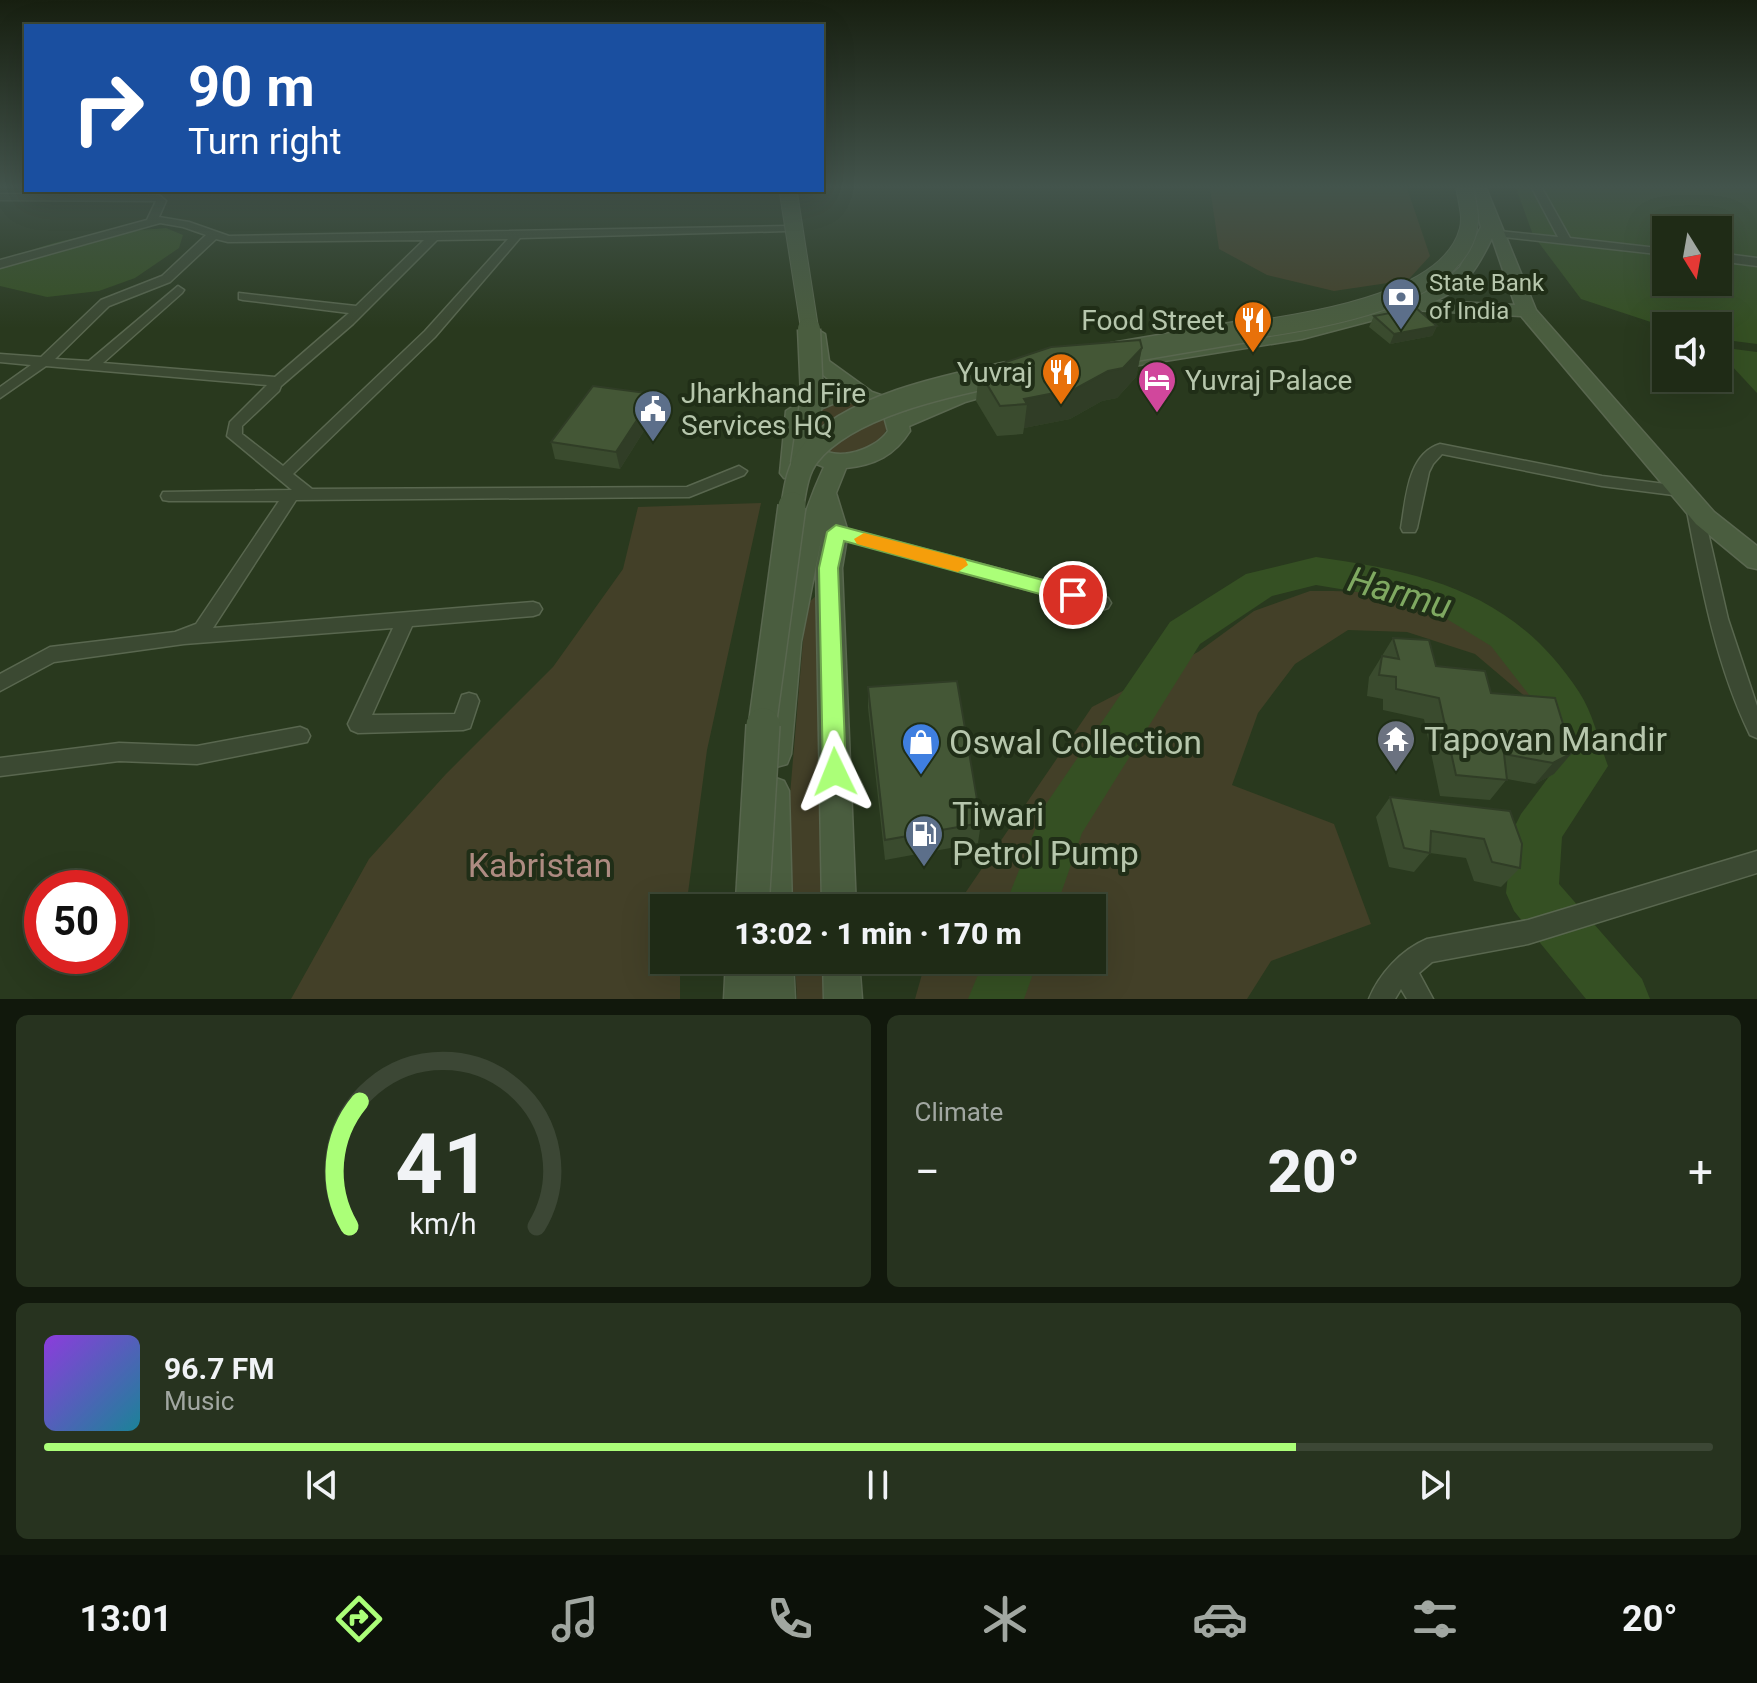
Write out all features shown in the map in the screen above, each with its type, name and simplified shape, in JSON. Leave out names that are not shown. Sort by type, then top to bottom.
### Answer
[{"type":"main road","points":[[746,894],[749,795],[760,652],[795,459],[798,411],[802,330],[787,235]]},
{"type":"main road","points":[[752,894],[755,781],[765,681],[812,396],[810,334],[795,235]]},
{"type":"main road","points":[[798,411],[798,443],[814,455],[838,461],[863,460],[885,451],[898,437],[900,422],[891,408],[869,398],[823,367],[817,359],[802,235]]},
{"type":"main road","points":[[1478,235],[1461,266],[1434,288],[1413,298],[1276,333],[1087,361],[1302,333],[1410,305],[1446,290],[1468,270],[1485,235]]},
{"type":"main road","points":[[1499,235],[1527,311],[1688,499],[1757,560]]},
{"type":"main road","points":[[1410,305],[1527,311]]},
{"type":"main road","points":[[798,411],[840,395],[869,398],[1030,371]]},
{"type":"main road","points":[[802,464],[820,444],[883,411],[950,388],[1030,371]]},
{"type":"main road","points":[[900,422],[957,397],[1030,371]]},
{"type":"main road","points":[[763,894],[767,759],[773,701],[792,576],[815,474],[838,446],[888,418],[1030,371]]},
{"type":"main road","points":[[775,894],[773,787],[784,660],[809,528],[838,461]]},
{"type":"main road","points":[[823,490],[836,532],[829,568],[839,894]]},
{"type":"main road","points":[[743,999],[744,974]]},
{"type":"main road","points":[[752,974],[752,999]]},
{"type":"main road","points":[[763,974],[764,999]]},
{"type":"main road","points":[[775,974],[776,999]]},
{"type":"main road","points":[[842,974],[843,999]]},
{"type":"street","points":[[0,264],[107,235]]},
{"type":"street","points":[[209,235],[237,239],[532,235]]},
{"type":"street","points":[[283,475],[430,334],[517,235]]},
{"type":"street","points":[[1505,235],[1652,250]]},
{"type":"street","points":[[1563,235],[1566,241]]},
{"type":"street","points":[[0,394],[47,359],[105,303],[166,279],[212,236]]},
{"type":"street","points":[[300,495],[283,475],[238,441],[233,431],[276,383],[358,310],[434,236]]},
{"type":"street","points":[[1732,259],[1757,262]]},
{"type":"street","points":[[95,363],[178,290]]},
{"type":"street","points":[[243,296],[358,310]]},
{"type":"street","points":[[0,358],[95,363],[276,383]]},
{"type":"street","points":[[1409,528],[1422,473],[1430,455],[1440,449],[1688,499],[1721,635],[1757,729]]},
{"type":"street","points":[[169,496],[689,492],[739,471]]},
{"type":"street","points":[[185,637],[210,621],[300,495]]},
{"type":"street","points":[[836,532],[1102,603]]},
{"type":"street","points":[[0,683],[37,660],[57,653],[185,637],[533,609]]},
{"type":"street","points":[[406,620],[358,724],[463,722],[469,701]]},
{"type":"street","points":[[0,767],[119,752],[197,755],[300,736]]},
{"type":"street","points":[[1381,999],[1395,977],[1427,951],[1528,932],[1757,862]]},
{"type":"street","points":[[1404,970],[1421,999]]},
{"type":"green space","points":[[1217,235],[1423,235],[1430,256],[1408,280],[1334,291],[1267,275],[1219,249]]},
{"type":"green space","points":[[842,400],[862,402],[883,415],[887,427],[878,442],[853,452],[826,452],[807,413]]},
{"type":"green space","name":"Kabristan","points":[[761,503],[707,750],[688,894],[650,894],[650,974],[680,974],[680,999],[291,999],[369,859],[446,774],[553,667],[623,569],[638,507]]},
{"type":"green space","points":[[1310,591],[1387,594],[1433,604],[1467,620],[1520,659],[1548,689],[1568,733],[1475,654],[1407,632],[1348,630],[1295,664],[1258,713],[1232,785],[1334,824],[1371,924],[1271,961],[1247,999],[915,999],[922,974],[1106,974],[1106,894],[965,894],[1092,707],[1198,652],[1254,611]]},
{"type":"green space","points":[[817,595],[823,894],[792,894],[790,795],[806,605]]},
{"type":"green space","points":[[796,974],[825,974],[826,999],[797,999]]},
{"type":"shaded area","points":[[183,235],[179,248],[135,278],[99,291],[47,297],[0,286],[0,267],[36,248],[80,237]]},
{"type":"shaded area","points":[[1533,235],[1652,235],[1652,296],[1732,296],[1732,235],[1757,235],[1757,344],[1732,341],[1732,312],[1652,312],[1652,322],[1581,299]]},
{"type":"shaded area","points":[[1732,349],[1757,352],[1757,393],[1732,366]]},
{"type":"building","points":[[1416,308],[1437,326],[1394,334],[1374,316]]},
{"type":"building","points":[[1140,340],[1142,348],[1123,368],[1108,371],[1075,389],[1024,399],[1027,404],[1000,406],[979,371],[1051,347]]},
{"type":"building","points":[[593,386],[654,394],[616,452],[551,442]]},
{"type":"building","points":[[1393,638],[1429,640],[1436,666],[1485,671],[1491,693],[1555,698],[1572,753],[1553,763],[1504,754],[1507,780],[1456,775],[1439,698],[1396,689],[1396,677],[1379,675],[1382,656],[1399,659]]},
{"type":"building","name":"Oswal Collection","points":[[957,681],[981,823],[885,840],[868,687]]},
{"type":"building","points":[[1390,797],[1510,811],[1522,844],[1520,868],[1492,862],[1484,839],[1431,831],[1430,853],[1404,848]]},
{"type":"waterway","name":"Harmu","points":[[1035,894],[1061,823],[1185,633],[1260,584],[1316,571],[1364,578],[1450,601],[1506,635],[1563,705],[1585,766],[1538,830],[1532,893],[1622,999]]},
{"type":"waterway","name":"Harmu","points":[[996,999],[1006,974]]},
{"type":"slow traffic","points":[[864,539],[958,565]]},
{"type":"place","name":"State Bank of India","points":[[1401,331]]},
{"type":"place","name":"Food Street","points":[[1253,354]]},
{"type":"place","name":"Yuvraj","points":[[1061,406]]},
{"type":"place","name":"Yuvraj Palace","points":[[1157,414]]},
{"type":"place","name":"Jharkhand Fire Services HQ","points":[[653,443]]},
{"type":"place","name":"Tapovan Mandir","points":[[1396,773]]},
{"type":"place","name":"Oswal Collection","points":[[921,776]]},
{"type":"place","name":"Tiwari Petrol Pump","points":[[924,868]]},
{"type":"route","points":[[835,772],[829,568],[836,532],[1073,595]]}]
